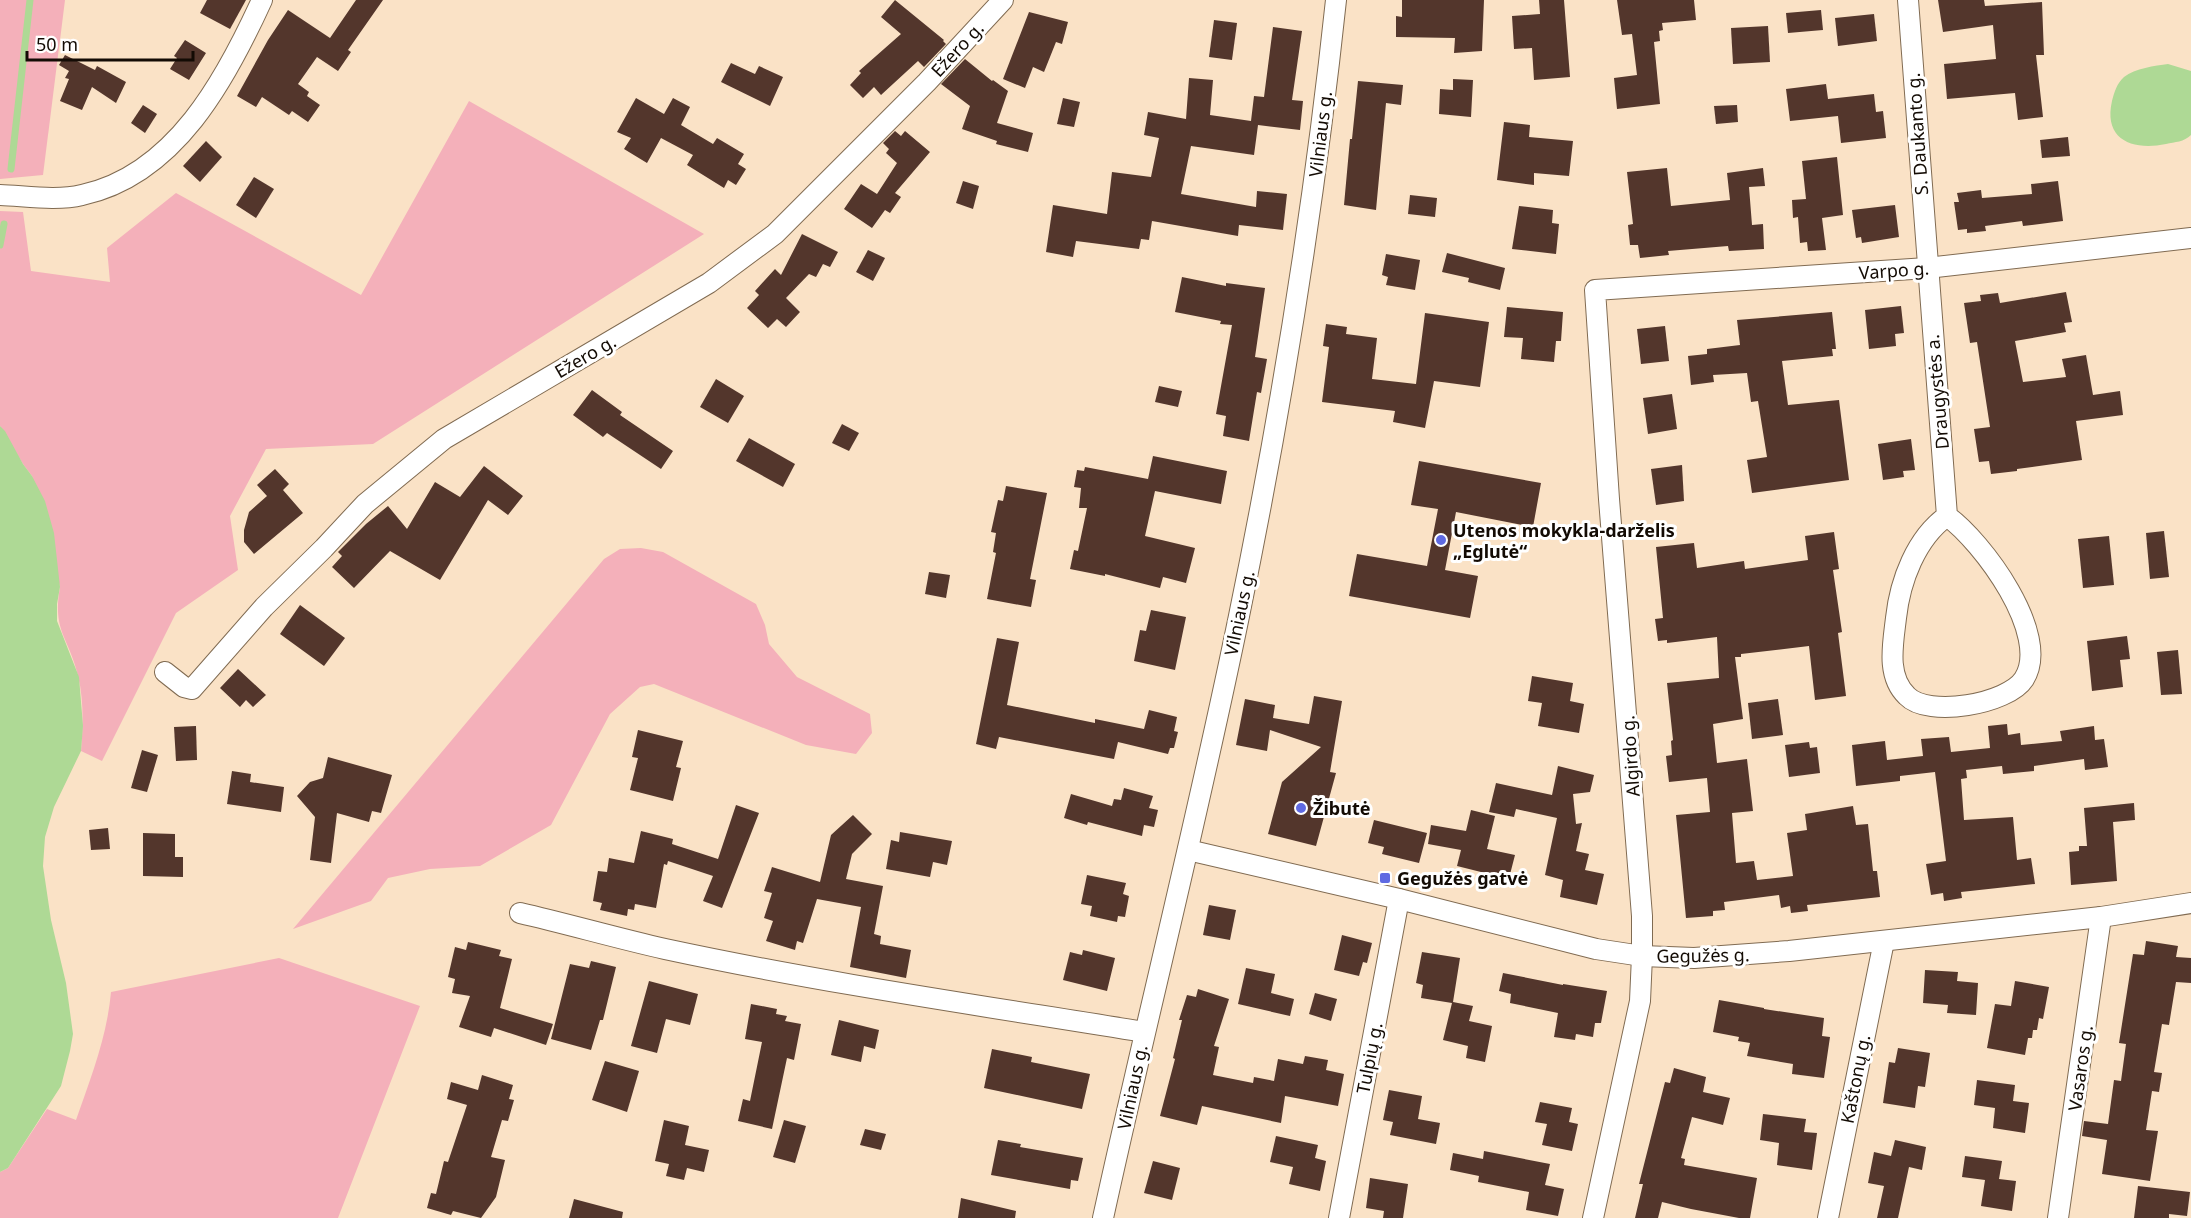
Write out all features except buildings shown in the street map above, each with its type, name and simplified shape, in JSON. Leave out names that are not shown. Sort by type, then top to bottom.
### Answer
[{"type":"street","points":[[0,195],[81,196],[109,188],[134,175],[160,155],[187,128],[221,80],[262,0]]},
{"type":"street","name":"Ežero g.","points":[[165,672],[184,687],[192,690],[264,607],[365,504],[444,439],[709,283],[775,234],[927,82],[1003,0]]},
{"type":"street","name":"Vilniaus g.","points":[[1103,1218],[1144,1032],[1188,850],[1239,616],[1276,424],[1313,190],[1336,0]]},
{"type":"street","name":"S. Daukanto g.","points":[[1908,0],[1927,268]]},
{"type":"street","name":"Varpo g.","points":[[1595,290],[1927,268],[2191,238]]},
{"type":"street","name":"Draugystės a.","points":[[1927,268],[1947,516]]},
{"type":"street","name":"Algirdo g.","points":[[1593,1218],[1640,1001],[1642,956],[1640,893],[1595,290]]},
{"type":"street","points":[[1947,516],[1961,526],[2006,586],[2020,613],[2029,639],[2030,661],[2024,679],[2008,693],[1984,702],[1953,706],[1925,706],[1907,697],[1896,680],[1892,658],[1896,613],[1901,593],[1922,541],[1934,525],[1947,516]]},
{"type":"street","name":"Gegužės g.","points":[[1188,850],[1399,899],[1596,949],[1642,956],[1694,958],[1884,940],[2101,917],[2191,903]]},
{"type":"street","name":"Tulpių g.","points":[[1339,1218],[1399,899]]},
{"type":"street","points":[[520,913],[665,949],[1144,1032]]},
{"type":"street","name":"Vasaros g.","points":[[2058,1218],[2101,917]]},
{"type":"street","name":"Kaštonų g.","points":[[1828,1218],[1884,940]]},
{"type":"shaded area","points":[[0,0],[65,0],[43,175],[0,179]]},
{"type":"shaded area","points":[[2168,64],[2191,71],[2191,135],[2179,141],[2154,146],[2142,146],[2123,140],[2116,134],[2110,114],[2118,85],[2124,77],[2134,71]]},
{"type":"shaded area","points":[[469,101],[704,234],[373,444],[266,449],[230,516],[238,570],[176,613],[102,761],[81,751],[83,723],[81,694],[78,676],[60,625],[58,602],[60,587],[32,476],[0,426],[0,211],[23,212],[31,271],[110,282],[107,248],[176,193],[361,295]]},
{"type":"shaded area","points":[[0,426],[45,501],[54,533],[60,587],[57,621],[79,677],[83,726],[81,751],[54,807],[45,837],[43,866],[51,920],[66,983],[73,1034],[70,1051],[61,1086],[8,1168],[0,1172]]},
{"type":"shaded area","points":[[641,548],[663,552],[756,604],[765,625],[769,644],[797,677],[870,714],[872,733],[856,754],[806,745],[654,684],[640,687],[610,714],[551,825],[480,866],[430,869],[388,878],[371,901],[293,929],[604,559],[620,549]]},
{"type":"shaded area","points":[[279,958],[420,1006],[338,1218],[0,1218],[0,1172],[8,1168],[47,1109],[76,1120],[102,1041],[111,992]]},
{"type":"waterway","points":[[11,169],[30,0]]},
{"type":"waterway","points":[[0,245],[4,224]]},
{"type":"place","name":"Utenos mokykla-darželis „Eglutė“","points":[[1441,540]]},
{"type":"place","name":"Žibutė","points":[[1301,808]]},
{"type":"place","name":"Gegužės gatvė","points":[[1385,878]]}]
